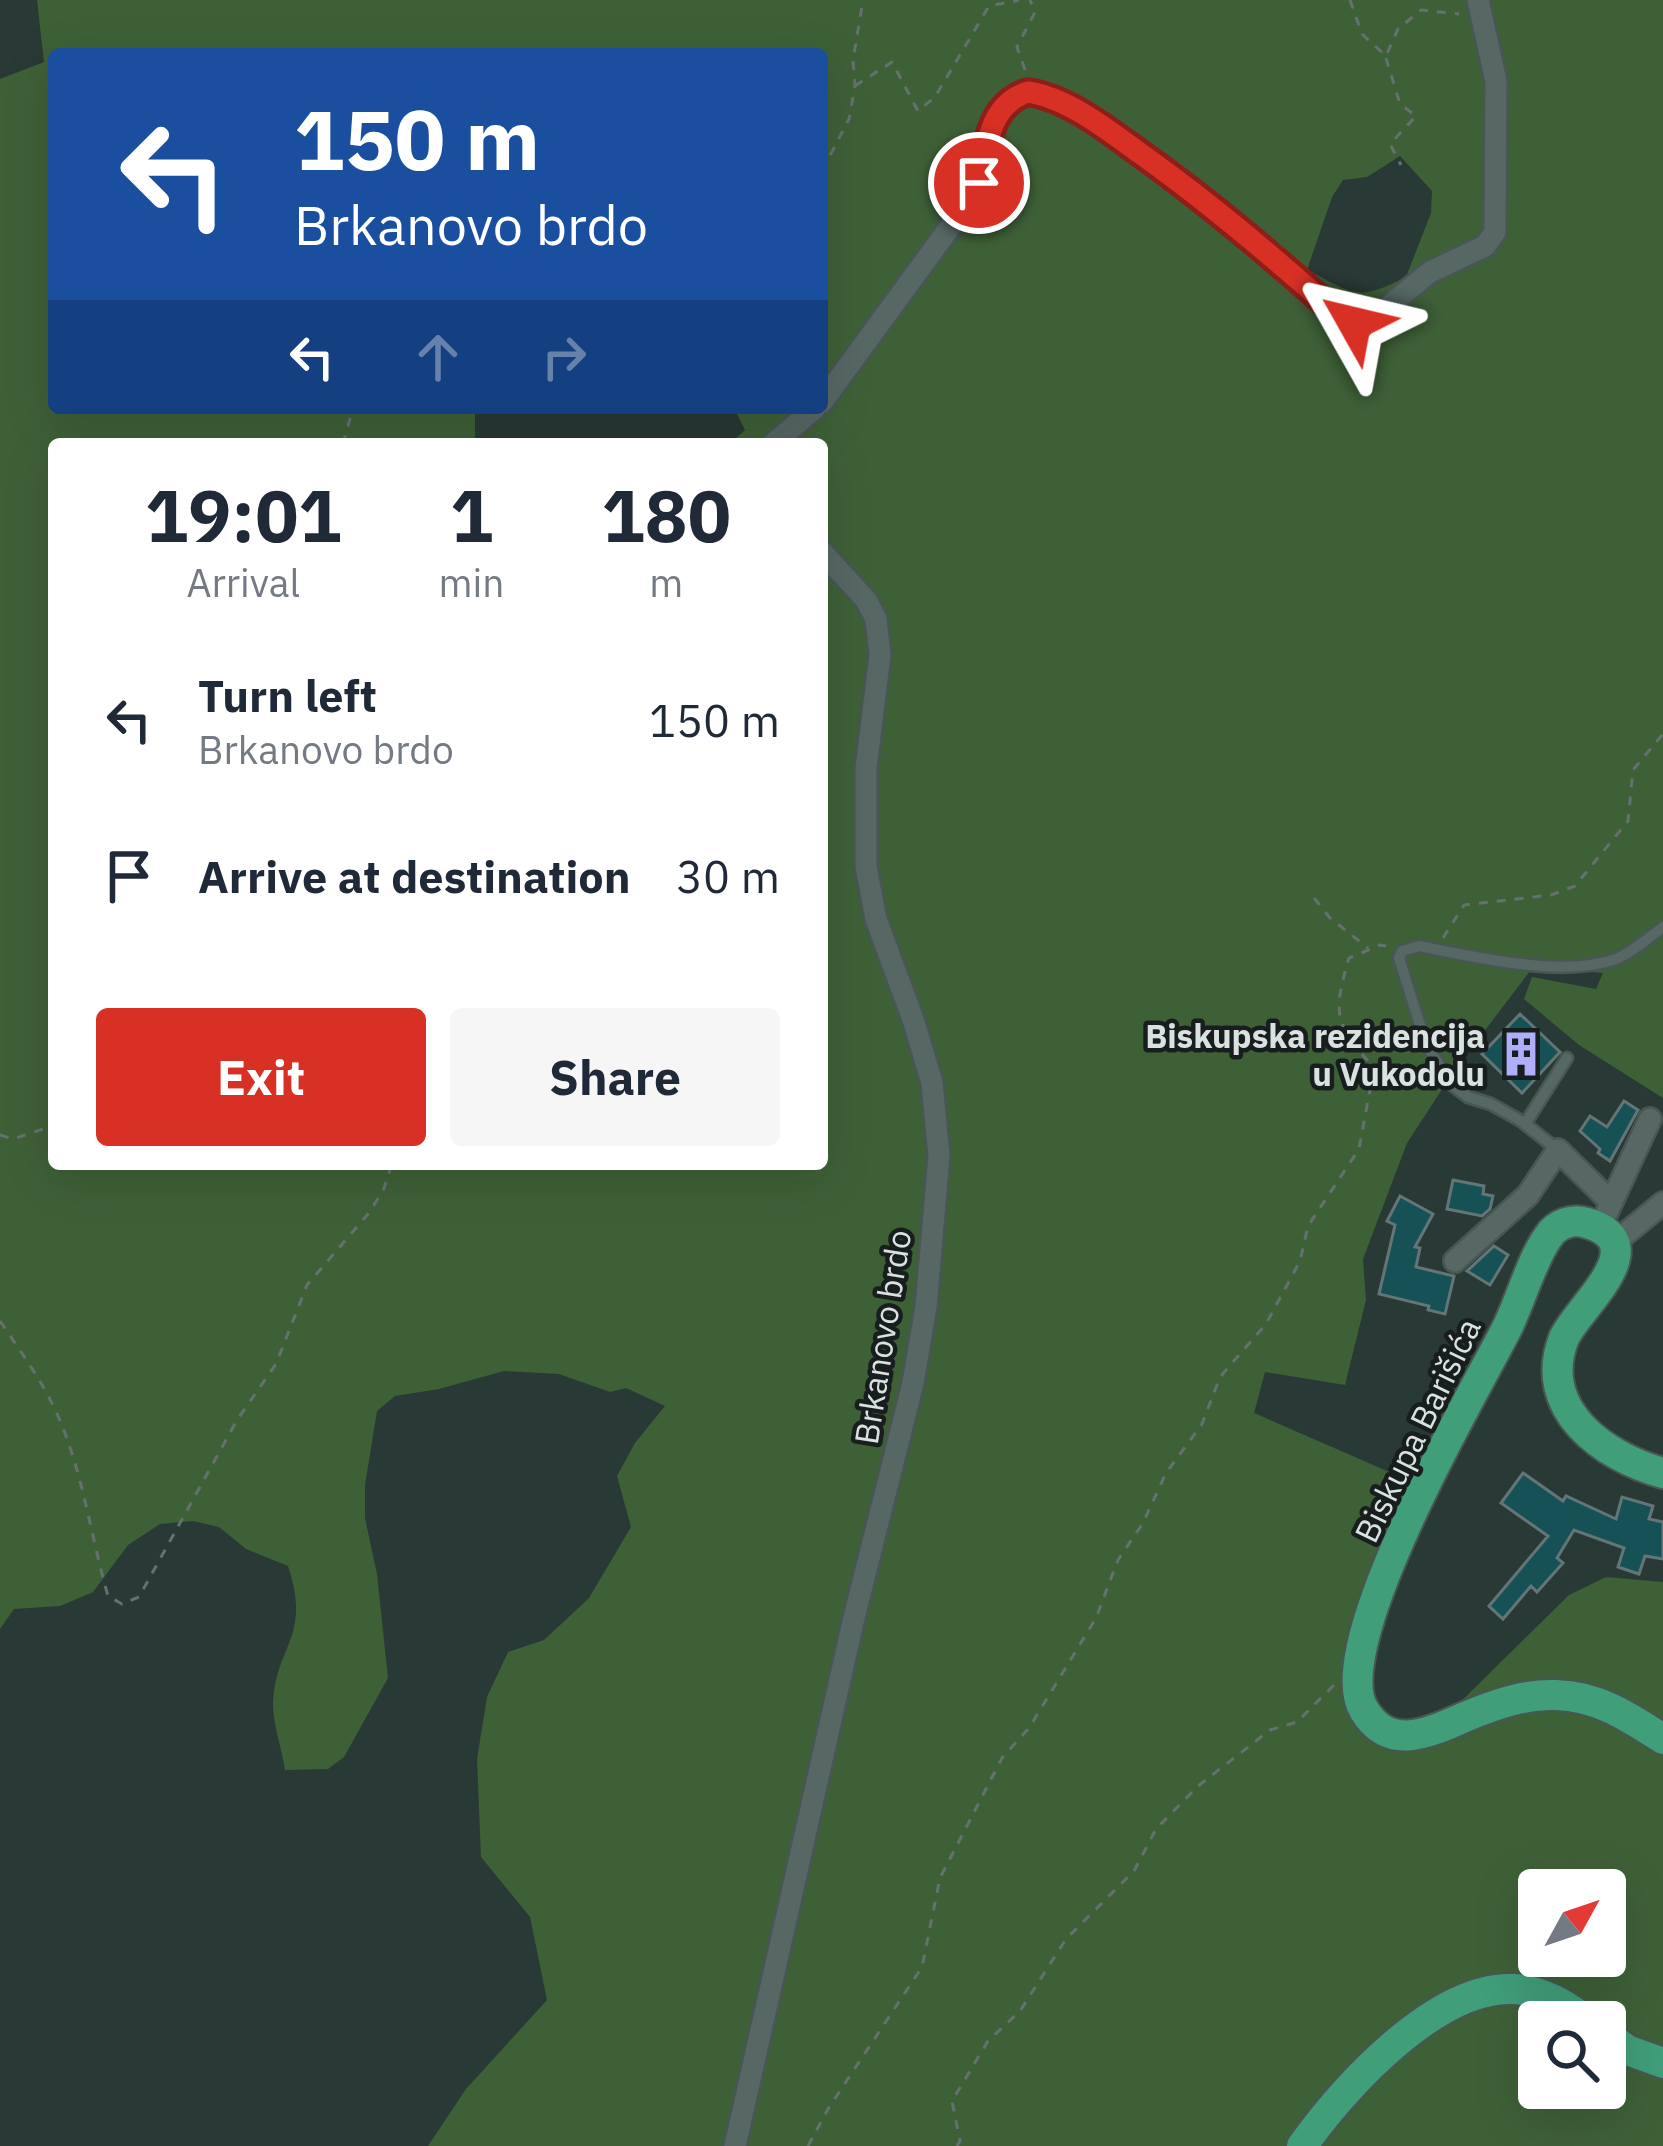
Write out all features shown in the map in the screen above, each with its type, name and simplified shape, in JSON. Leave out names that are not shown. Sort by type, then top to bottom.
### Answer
[{"type":"main road","name":"Biskupa Barišića","points":[[1355,1673],[1368,1619],[1408,1524],[1548,1236],[1564,1223],[1608,1225]]},
{"type":"main road","points":[[1608,1225],[1616,1255],[1610,1275],[1562,1343],[1559,1377],[1577,1424],[1590,1438],[1631,1463],[1663,1473]]},
{"type":"main road","points":[[1355,1673],[1360,1705],[1368,1717],[1401,1736],[1427,1734],[1526,1696],[1562,1695],[1608,1705],[1663,1739]]},
{"type":"main road","points":[[1302,2146],[1370,2066],[1421,2025],[1472,1996],[1511,1988],[1553,2001]]},
{"type":"main road","points":[[1626,2049],[1663,2063]]},
{"type":"street","points":[[828,395],[972,197],[1000,111],[1008,101],[1028,92],[1054,100],[1107,129],[1216,207],[1335,312],[1354,323],[1365,322],[1430,272],[1476,253],[1495,232],[1496,81],[1478,5]]},
{"type":"street","points":[[780,438],[808,414]]},
{"type":"street","name":"Brkanovo brdo","points":[[735,2146],[848,1645],[913,1383],[931,1267],[939,1156],[937,1118],[924,1055],[876,919],[866,867],[866,768],[880,655],[876,619],[850,579],[828,558]]},
{"type":"street","points":[[1608,1225],[1650,1119]]},
{"type":"street","points":[[1455,1261],[1528,1195],[1558,1150],[1608,1225]]},
{"type":"street","points":[[1608,1225],[1663,1203]]},
{"type":"lane","points":[[1558,1150],[1525,1124],[1452,1085],[1426,1044],[1398,966],[1402,951],[1419,946],[1568,966],[1594,964],[1628,953],[1663,927]]},
{"type":"lane","points":[[1525,1124],[1568,1058]]},
{"type":"path","points":[[828,159],[849,119],[863,0]]},
{"type":"path","points":[[855,86],[892,62],[917,111],[935,97],[989,6],[1018,0]]},
{"type":"path","points":[[1028,92],[1017,47],[1035,12],[1030,0]]},
{"type":"path","points":[[1350,0],[1362,34],[1386,56],[1400,104],[1416,116],[1390,144],[1401,165]]},
{"type":"path","points":[[1386,56],[1398,29],[1420,10],[1454,16],[1478,5]]},
{"type":"path","points":[[1436,950],[1464,905],[1551,895],[1575,886],[1628,820],[1633,770],[1663,734]]},
{"type":"path","points":[[1315,898],[1330,918],[1370,949]]},
{"type":"path","points":[[808,2146],[922,1967],[940,1878],[1001,1758],[1029,1728],[1096,1618],[1118,1560],[1143,1523],[1166,1473],[1202,1424],[1220,1377],[1266,1324],[1300,1261],[1308,1226],[1359,1149],[1374,1068],[1342,1031],[1338,996],[1349,958],[1380,945],[1402,951]]},
{"type":"path","points":[[0,1135],[13,1139],[43,1129]]},
{"type":"path","points":[[0,1321],[60,1420],[88,1508],[108,1596],[122,1604],[139,1597],[237,1420],[276,1364],[307,1286],[368,1214],[390,1170]]},
{"type":"path","points":[[957,2146],[960,2140],[952,2101],[988,2041],[1020,2011],[1066,1939],[1134,1870],[1156,1828],[1198,1786],[1270,1730],[1297,1722],[1333,1685],[1355,1673]]},
{"type":"green space","points":[[37,0],[1663,0],[1663,1098],[1579,1045],[1524,999],[1532,977],[1596,989],[1603,973],[1533,967],[1407,1143],[1363,1259],[1366,1300],[1345,1385],[1265,1372],[1254,1413],[1433,1491],[1374,1639],[1367,1691],[1391,1727],[1440,1722],[1569,1595],[1606,1577],[1663,1582],[1663,2146],[428,2146],[466,2089],[547,2000],[530,1917],[481,1857],[477,1759],[487,1697],[508,1652],[544,1640],[589,1598],[631,1527],[617,1476],[635,1443],[665,1406],[626,1388],[610,1392],[559,1374],[504,1371],[395,1396],[377,1411],[365,1485],[365,1518],[377,1574],[388,1678],[344,1757],[328,1769],[285,1770],[276,1729],[275,1684],[296,1610],[288,1566],[246,1549],[219,1527],[193,1521],[160,1524],[128,1545],[93,1592],[60,1606],[14,1609],[0,1629],[0,79],[44,62]],"holes":[[[1400,156],[1432,191],[1431,213],[1406,277],[1376,290],[1355,292],[1307,270],[1332,197],[1343,180],[1367,177]]]},
{"type":"building","name":"Biskupska rezidencija u Vukodolu","points":[[1520,1014],[1560,1052],[1522,1093],[1482,1054]]},
{"type":"building","points":[[1624,1101],[1638,1110],[1610,1161],[1580,1131],[1590,1116],[1607,1127]]},
{"type":"building","points":[[1453,1180],[1484,1186],[1483,1194],[1493,1196],[1490,1209],[1482,1216],[1447,1209]]},
{"type":"building","points":[[1400,1196],[1433,1214],[1415,1247],[1420,1248],[1416,1267],[1454,1276],[1445,1314],[1379,1294],[1395,1225],[1387,1221]]},
{"type":"building","points":[[1494,1246],[1508,1255],[1490,1285],[1467,1271]]},
{"type":"building","points":[[1523,1473],[1563,1501],[1566,1496],[1616,1519],[1622,1497],[1653,1506],[1649,1519],[1663,1522],[1663,1559],[1645,1556],[1639,1574],[1618,1567],[1624,1548],[1574,1530],[1557,1558],[1563,1563],[1537,1592],[1531,1586],[1503,1619],[1489,1606],[1548,1536],[1501,1503]]},
{"type":"place","name":"Biskupska rezidencija u Vukodolu","points":[[1521,1054]]},
{"type":"route","points":[[979,183],[993,123],[1008,101],[1028,92],[1054,100],[1107,129],[1216,207],[1335,312],[1354,323]]}]
